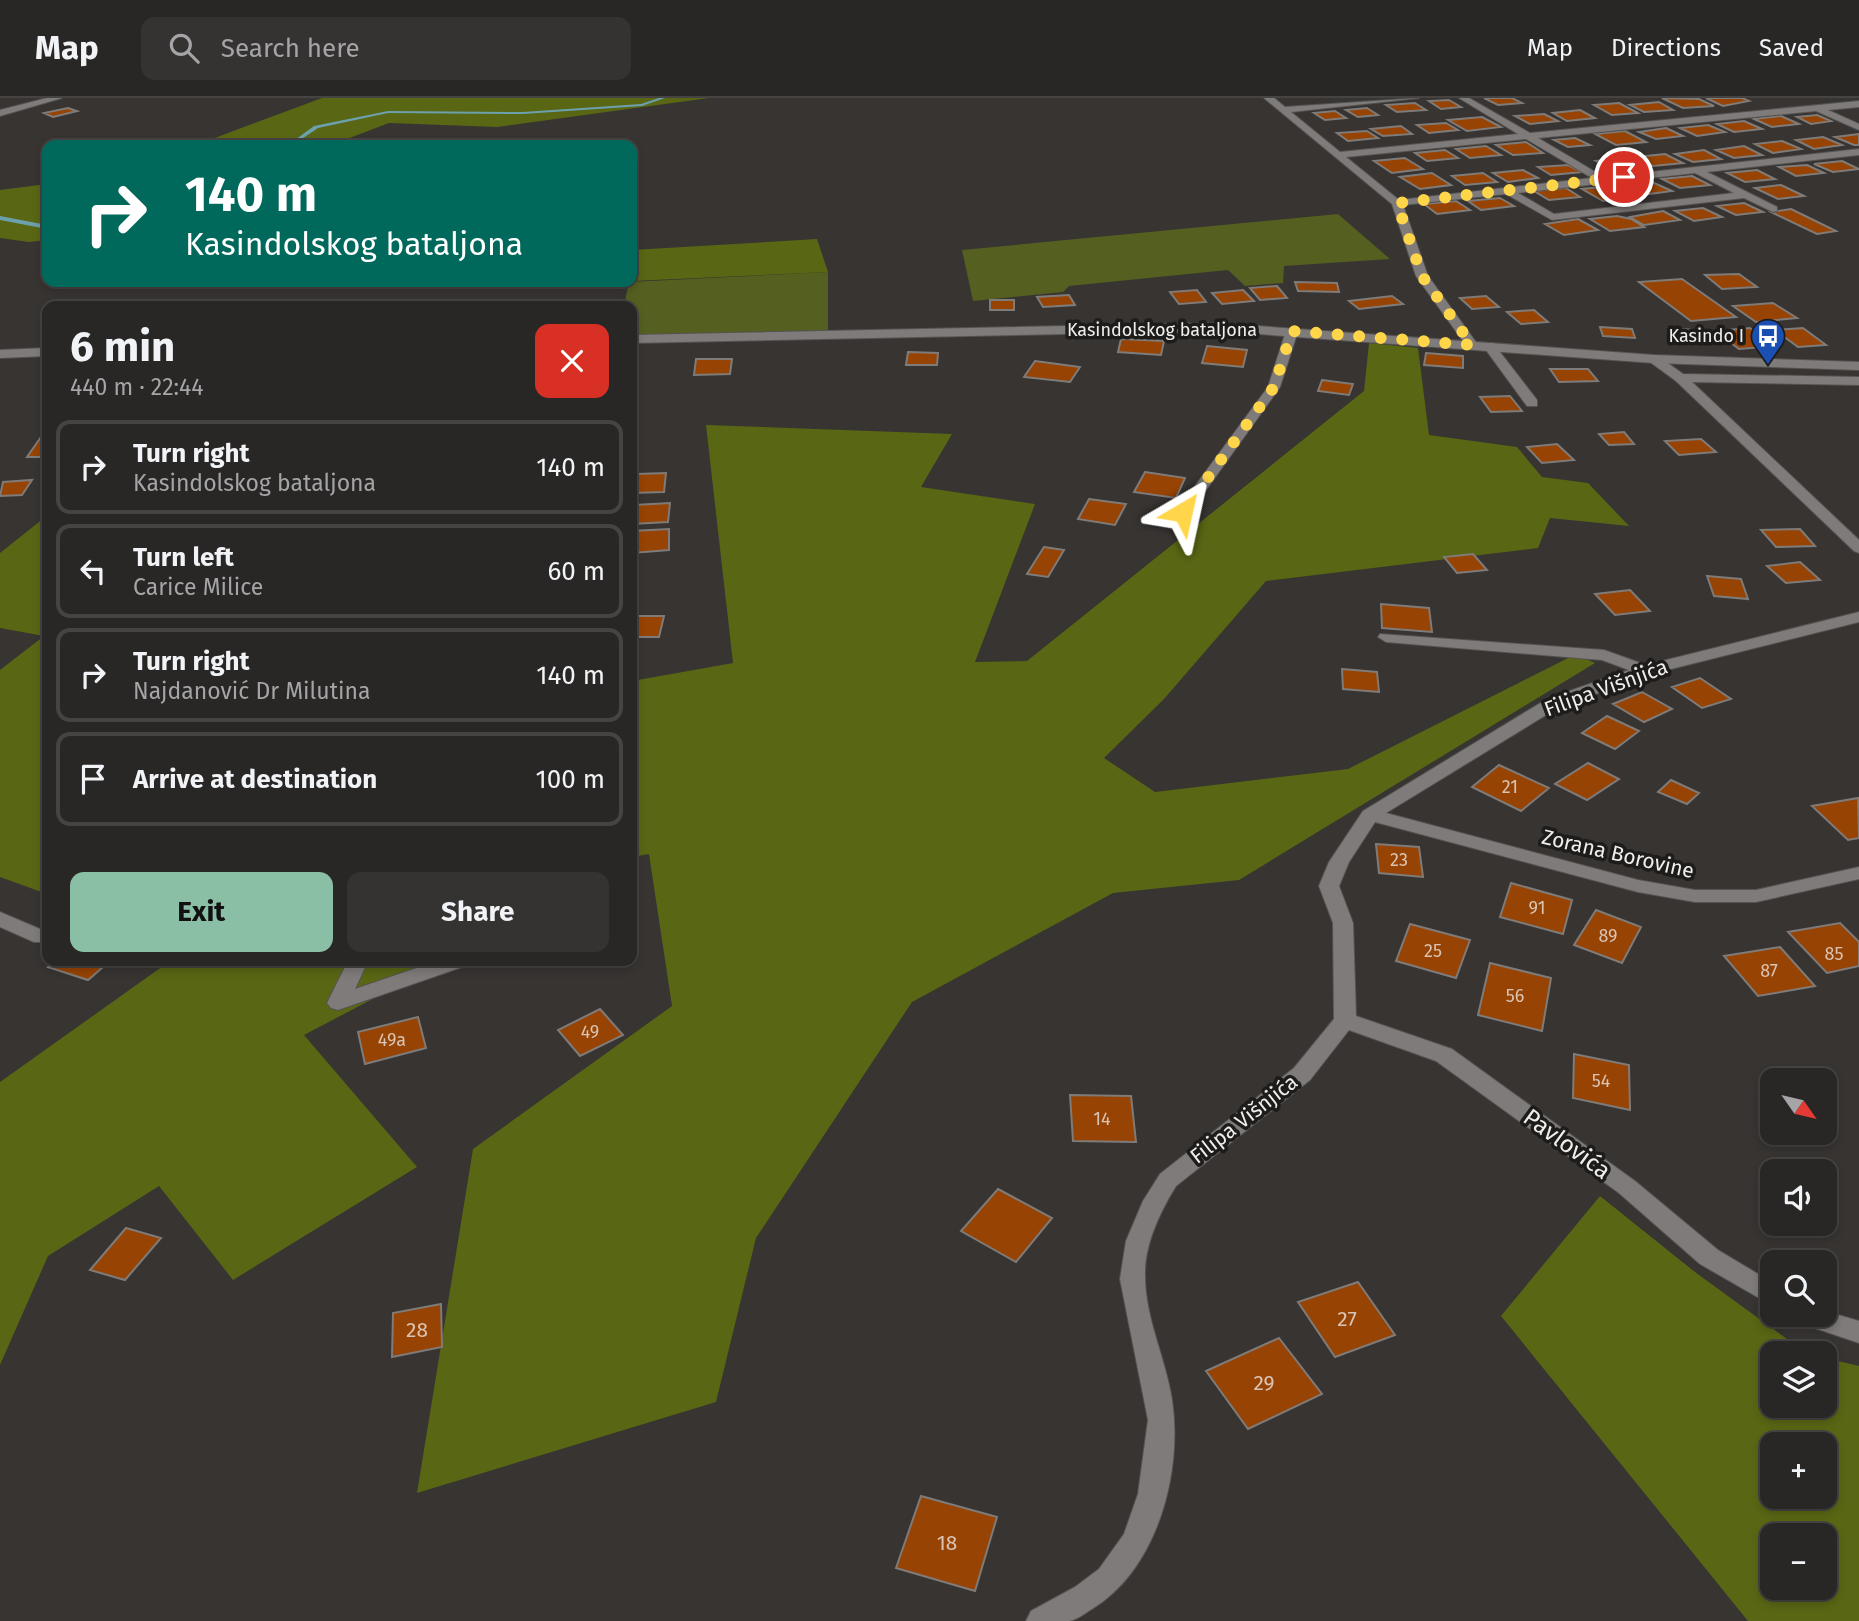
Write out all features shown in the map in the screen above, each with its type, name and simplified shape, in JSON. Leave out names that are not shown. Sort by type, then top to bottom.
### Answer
[{"type":"street","points":[[0,113],[58,98]]},
{"type":"street","points":[[1268,98],[1397,203],[1422,276],[1472,345]]},
{"type":"street","points":[[1283,110],[1415,98]]},
{"type":"street","points":[[1463,98],[1600,179]]},
{"type":"street","points":[[1796,98],[1859,127]]},
{"type":"street","points":[[1338,155],[1859,104]]},
{"type":"street","points":[[1397,203],[1859,152]]},
{"type":"street","points":[[1695,169],[1773,209]]},
{"type":"street","points":[[1506,190],[1552,217],[1747,195]]},
{"type":"street","name":"Kasindolskog bataljona","points":[[637,339],[1217,327],[1654,359],[1859,366]]},
{"type":"street","points":[[1183,512],[1274,387],[1292,331]]},
{"type":"street","points":[[1489,346],[1532,403]]},
{"type":"street","points":[[0,354],[42,352]]},
{"type":"street","points":[[1654,359],[1680,379],[1859,548]]},
{"type":"street","points":[[1680,379],[1859,380]]},
{"type":"street","name":"Filipa Višnjića","points":[[1041,1621],[1110,1578],[1138,1537],[1154,1483],[1161,1436],[1160,1401],[1132,1278],[1136,1252],[1155,1199],[1168,1180],[1302,1074],[1345,1020],[1346,961],[1343,923],[1329,886],[1339,862],[1370,815],[1553,703],[1645,670],[1859,617]]},
{"type":"street","points":[[1387,637],[1604,655],[1645,670]]},
{"type":"street","name":"Zorana Borovine","points":[[1370,815],[1637,886],[1695,896],[1756,896],[1859,873]]},
{"type":"street","points":[[0,919],[41,937]]},
{"type":"street","points":[[356,966],[338,1003],[444,966]]},
{"type":"street","name":"Pavlovića","points":[[1345,1020],[1444,1055],[1627,1187],[1709,1257],[1760,1288]]},
{"type":"street","points":[[1837,1325],[1859,1332]]},
{"type":"green space","points":[[322,98],[709,98],[497,127],[389,123],[344,140],[209,140]]},
{"type":"green space","points":[[42,185],[42,241],[29,242],[0,238],[0,190]]},
{"type":"green space","points":[[1338,214],[1390,259],[1284,266],[1283,283],[1245,286],[1228,270],[1069,286],[1063,292],[973,301],[962,250]]},
{"type":"green space","points":[[817,239],[828,272],[637,281],[637,250]]},
{"type":"green space","points":[[828,272],[828,332],[637,336],[637,301],[625,301],[628,287],[637,287],[637,282]]},
{"type":"green space","points":[[1369,343],[1418,348],[1429,435],[1517,447],[1542,477],[1588,483],[1629,526],[1550,518],[1538,548],[1266,581],[1164,699],[1104,758],[1155,792],[1348,769],[1576,654],[1595,663],[1239,880],[1113,893],[912,1002],[756,1238],[716,1402],[417,1493],[473,1149],[672,1006],[649,854],[637,856],[637,680],[733,663],[706,425],[952,434],[921,487],[1035,504],[975,662],[1027,661],[1364,391]]},
{"type":"green space","points":[[42,520],[42,636],[0,628],[0,553]]},
{"type":"green space","points":[[42,638],[42,892],[0,877],[0,670]]},
{"type":"green space","points":[[163,966],[435,966],[304,1035],[417,1167],[233,1280],[159,1186],[48,1256],[0,1365],[0,1082]]},
{"type":"green space","points":[[1600,1196],[1695,1272],[1760,1319],[1760,1327],[1770,1327],[1790,1341],[1760,1341],[1760,1418],[1837,1418],[1837,1361],[1859,1366],[1859,1621],[1748,1621],[1501,1316]]},
{"type":"building","points":[[1484,98],[1512,98],[1522,103],[1498,105]]},
{"type":"building","points":[[1662,98],[1699,99],[1714,106],[1683,108]]},
{"type":"building","points":[[1706,98],[1742,98],[1749,101],[1723,106]]},
{"type":"building","points":[[1449,100],[1461,107],[1441,109],[1429,101]]},
{"type":"building","points":[[1659,102],[1673,110],[1644,112],[1630,105]]},
{"type":"building","points":[[1415,103],[1426,110],[1397,112],[1386,105]]},
{"type":"building","points":[[1619,103],[1638,113],[1612,115],[1594,105]]},
{"type":"building","points":[[68,108],[77,111],[53,117],[44,113]]},
{"type":"building","points":[[1367,108],[1378,115],[1358,117],[1346,110]]},
{"type":"building","points":[[1580,110],[1595,118],[1567,121],[1553,113]]},
{"type":"building","points":[[1335,111],[1346,118],[1325,120],[1314,113]]},
{"type":"building","points":[[1544,114],[1558,121],[1530,124],[1515,116]]},
{"type":"building","points":[[1817,115],[1831,121],[1811,124],[1797,117]]},
{"type":"building","points":[[1781,116],[1799,124],[1772,127],[1754,119]]},
{"type":"building","points":[[1482,117],[1501,127],[1467,131],[1448,120]]},
{"type":"building","points":[[1744,121],[1762,129],[1734,132],[1717,124]]},
{"type":"building","points":[[1446,123],[1458,130],[1429,133],[1417,125]]},
{"type":"building","points":[[1708,125],[1725,132],[1697,136],[1680,128]]},
{"type":"building","points":[[1401,126],[1412,134],[1383,136],[1371,129]]},
{"type":"building","points":[[1666,128],[1683,136],[1656,139],[1639,132]]},
{"type":"building","points":[[1367,131],[1378,138],[1348,141],[1337,133]]},
{"type":"building","points":[[1625,131],[1646,142],[1616,145],[1595,134]]},
{"type":"building","points":[[1859,134],[1859,145],[1835,137]]},
{"type":"building","points":[[1823,137],[1842,145],[1814,149],[1796,140]]},
{"type":"building","points":[[1575,138],[1590,145],[1568,147],[1554,140]]},
{"type":"building","points":[[1782,141],[1801,149],[1773,153],[1755,144]]},
{"type":"building","points":[[1526,142],[1543,153],[1513,155],[1496,145]]},
{"type":"building","points":[[1486,146],[1501,155],[1470,158],[1456,149]]},
{"type":"building","points":[[1744,146],[1762,155],[1734,158],[1716,150]]},
{"type":"building","points":[[1445,150],[1458,158],[1427,161],[1415,153]]},
{"type":"building","points":[[1704,150],[1721,159],[1693,162],[1675,154]]},
{"type":"building","points":[[1665,154],[1683,163],[1653,166],[1636,157]]},
{"type":"building","points":[[1405,158],[1423,169],[1392,173],[1374,161]]},
{"type":"building","points":[[1624,158],[1642,167],[1614,171],[1596,161]]},
{"type":"building","points":[[1842,161],[1859,169],[1833,172],[1814,164]]},
{"type":"building","points":[[1568,165],[1582,172],[1551,175],[1538,167]]},
{"type":"building","points":[[1807,165],[1824,173],[1796,176],[1779,167]]},
{"type":"building","points":[[1523,170],[1538,178],[1508,182],[1493,173]]},
{"type":"building","points":[[1757,170],[1775,179],[1745,182],[1727,173]]},
{"type":"building","points":[[1432,173],[1451,185],[1420,189],[1400,177]]},
{"type":"building","points":[[1483,173],[1497,182],[1465,185],[1452,176]]},
{"type":"building","points":[[1692,176],[1710,185],[1680,188],[1662,179]]},
{"type":"building","points":[[1652,182],[1672,191],[1642,195],[1624,185]]},
{"type":"building","points":[[1781,185],[1804,196],[1778,199],[1755,188]]},
{"type":"building","points":[[1611,186],[1634,198],[1603,201],[1582,189]]},
{"type":"building","points":[[1566,188],[1580,197],[1549,200],[1534,191]]},
{"type":"building","points":[[1500,198],[1514,206],[1481,210],[1468,201]]},
{"type":"building","points":[[1456,201],[1470,210],[1437,214],[1424,204]]},
{"type":"building","points":[[1744,203],[1763,212],[1736,215],[1717,206]]},
{"type":"building","points":[[1703,208],[1722,217],[1694,221],[1675,211]]},
{"type":"building","points":[[1791,209],[1836,231],[1817,234],[1771,212]]},
{"type":"building","points":[[1663,211],[1680,220],[1644,225],[1630,217]]},
{"type":"building","points":[[1617,216],[1631,219],[1644,227],[1610,231],[1590,219]]},
{"type":"building","points":[[1578,219],[1598,230],[1564,235],[1545,224]]},
{"type":"building","points":[[1739,274],[1757,287],[1722,289],[1705,275]]},
{"type":"building","points":[[1682,279],[1736,317],[1691,321],[1639,282]]},
{"type":"building","points":[[1295,282],[1337,283],[1339,292],[1298,291]]},
{"type":"building","points":[[1277,286],[1287,298],[1260,300],[1250,288]]},
{"type":"building","points":[[1197,290],[1206,302],[1179,304],[1170,292]]},
{"type":"building","points":[[1243,290],[1254,301],[1222,304],[1212,293]]},
{"type":"building","points":[[1069,295],[1075,305],[1043,307],[1037,297]]},
{"type":"building","points":[[1392,296],[1403,304],[1359,309],[1349,301]]},
{"type":"building","points":[[1486,296],[1499,307],[1472,309],[1460,298]]},
{"type":"building","points":[[990,300],[1014,300],[1014,310],[990,310]]},
{"type":"building","points":[[1773,303],[1797,318],[1756,322],[1733,306]]},
{"type":"building","points":[[1534,310],[1548,322],[1521,324],[1507,312]]},
{"type":"building","points":[[1600,327],[1632,329],[1635,338],[1603,336]]},
{"type":"building","points":[[1668,328],[1693,330],[1697,344],[1672,342]]},
{"type":"building","points":[[1750,328],[1775,346],[1739,349],[1715,331]]},
{"type":"building","points":[[1803,328],[1826,345],[1798,347],[1775,330]]},
{"type":"building","points":[[1121,339],[1164,341],[1161,355],[1118,352]]},
{"type":"building","points":[[1207,346],[1247,350],[1243,367],[1202,363]]},
{"type":"building","points":[[908,352],[938,353],[937,365],[906,365]]},
{"type":"building","points":[[1426,353],[1463,356],[1463,368],[1424,365]]},
{"type":"building","points":[[696,359],[732,359],[730,374],[694,375]]},
{"type":"building","points":[[1035,361],[1080,367],[1070,382],[1024,377]]},
{"type":"building","points":[[1550,369],[1588,369],[1598,381],[1559,382]]},
{"type":"building","points":[[1322,380],[1353,384],[1349,395],[1318,391]]},
{"type":"building","points":[[1510,396],[1522,411],[1491,412],[1480,397]]},
{"type":"building","points":[[1624,432],[1634,444],[1609,445],[1599,434]]},
{"type":"building","points":[[41,437],[42,437],[42,457],[27,457]]},
{"type":"building","points":[[1701,439],[1716,452],[1679,455],[1665,441]]},
{"type":"building","points":[[1557,444],[1574,460],[1542,463],[1527,447]]},
{"type":"building","points":[[1145,472],[1185,478],[1176,498],[1134,492]]},
{"type":"building","points":[[666,473],[664,492],[637,493],[637,474]]},
{"type":"building","points":[[32,480],[22,495],[0,496],[3,482]]},
{"type":"building","points":[[1089,499],[1126,504],[1115,525],[1078,519]]},
{"type":"building","points":[[670,503],[668,522],[637,524],[637,505]]},
{"type":"building","points":[[669,529],[669,550],[637,553],[637,531]]},
{"type":"building","points":[[1800,529],[1815,546],[1776,547],[1761,530]]},
{"type":"building","points":[[1044,547],[1064,550],[1048,577],[1027,574]]},
{"type":"building","points":[[1473,554],[1487,570],[1457,573],[1444,557]]},
{"type":"building","points":[[1800,562],[1820,580],[1786,583],[1767,566]]},
{"type":"building","points":[[1707,576],[1741,579],[1748,599],[1714,596]]},
{"type":"building","points":[[1630,590],[1650,611],[1615,615],[1595,594]]},
{"type":"building","points":[[1381,604],[1429,608],[1432,632],[1382,628]]},
{"type":"building","points":[[637,616],[664,616],[659,637],[637,637]]},
{"type":"building","points":[[1342,669],[1377,672],[1379,692],[1343,689]]},
{"type":"building","points":[[1700,678],[1731,699],[1702,708],[1672,687]]},
{"type":"building","points":[[1642,692],[1672,709],[1644,722],[1613,704]]},
{"type":"building","points":[[1607,716],[1639,731],[1615,749],[1582,733]]},
{"type":"building","points":[[1588,763],[1619,779],[1587,800],[1555,784]]},
{"type":"building","points":[[1499,765],[1549,788],[1521,811],[1472,787]]},
{"type":"building","points":[[1671,780],[1699,793],[1687,804],[1658,792]]},
{"type":"building","points":[[1858,798],[1859,838],[1848,840],[1812,806]]},
{"type":"building","points":[[1376,844],[1419,847],[1423,877],[1379,873]]},
{"type":"building","points":[[1511,883],[1572,900],[1563,934],[1500,917]]},
{"type":"building","points":[[1596,910],[1641,927],[1622,963],[1574,945]]},
{"type":"building","points":[[1840,923],[1859,942],[1859,966],[1827,973],[1788,932]]},
{"type":"building","points":[[1410,924],[1470,940],[1456,978],[1396,961]]},
{"type":"building","points":[[1780,947],[1815,986],[1758,996],[1724,956]]},
{"type":"building","points":[[1490,963],[1551,978],[1542,1031],[1478,1015]]},
{"type":"building","points":[[49,966],[104,966],[88,980]]},
{"type":"building","points":[[600,1009],[623,1035],[580,1056],[558,1030]]},
{"type":"building","points":[[418,1017],[426,1048],[365,1064],[358,1032]]},
{"type":"building","points":[[1574,1054],[1629,1065],[1630,1110],[1573,1098]]},
{"type":"building","points":[[1070,1095],[1131,1096],[1136,1142],[1073,1141]]},
{"type":"building","points":[[998,1189],[1052,1218],[1016,1262],[961,1231]]},
{"type":"building","points":[[126,1228],[161,1238],[125,1280],[90,1270]]},
{"type":"building","points":[[1358,1282],[1395,1335],[1335,1357],[1298,1302]]},
{"type":"building","points":[[441,1304],[442,1347],[392,1357],[393,1313]]},
{"type":"building","points":[[1279,1338],[1322,1394],[1248,1429],[1206,1371]]},
{"type":"building","points":[[921,1496],[997,1517],[975,1591],[896,1568]]},
{"type":"waterway","points":[[297,140],[316,127],[388,112],[523,113],[642,105],[663,98]]},
{"type":"waterway","points":[[0,218],[42,226]]},
{"type":"place","name":"Kasindo I","points":[[1768,366]]},
{"type":"route","points":[[1183,512],[1274,387],[1292,331],[1472,345],[1422,276],[1414,246],[1397,203],[1624,177]]}]
